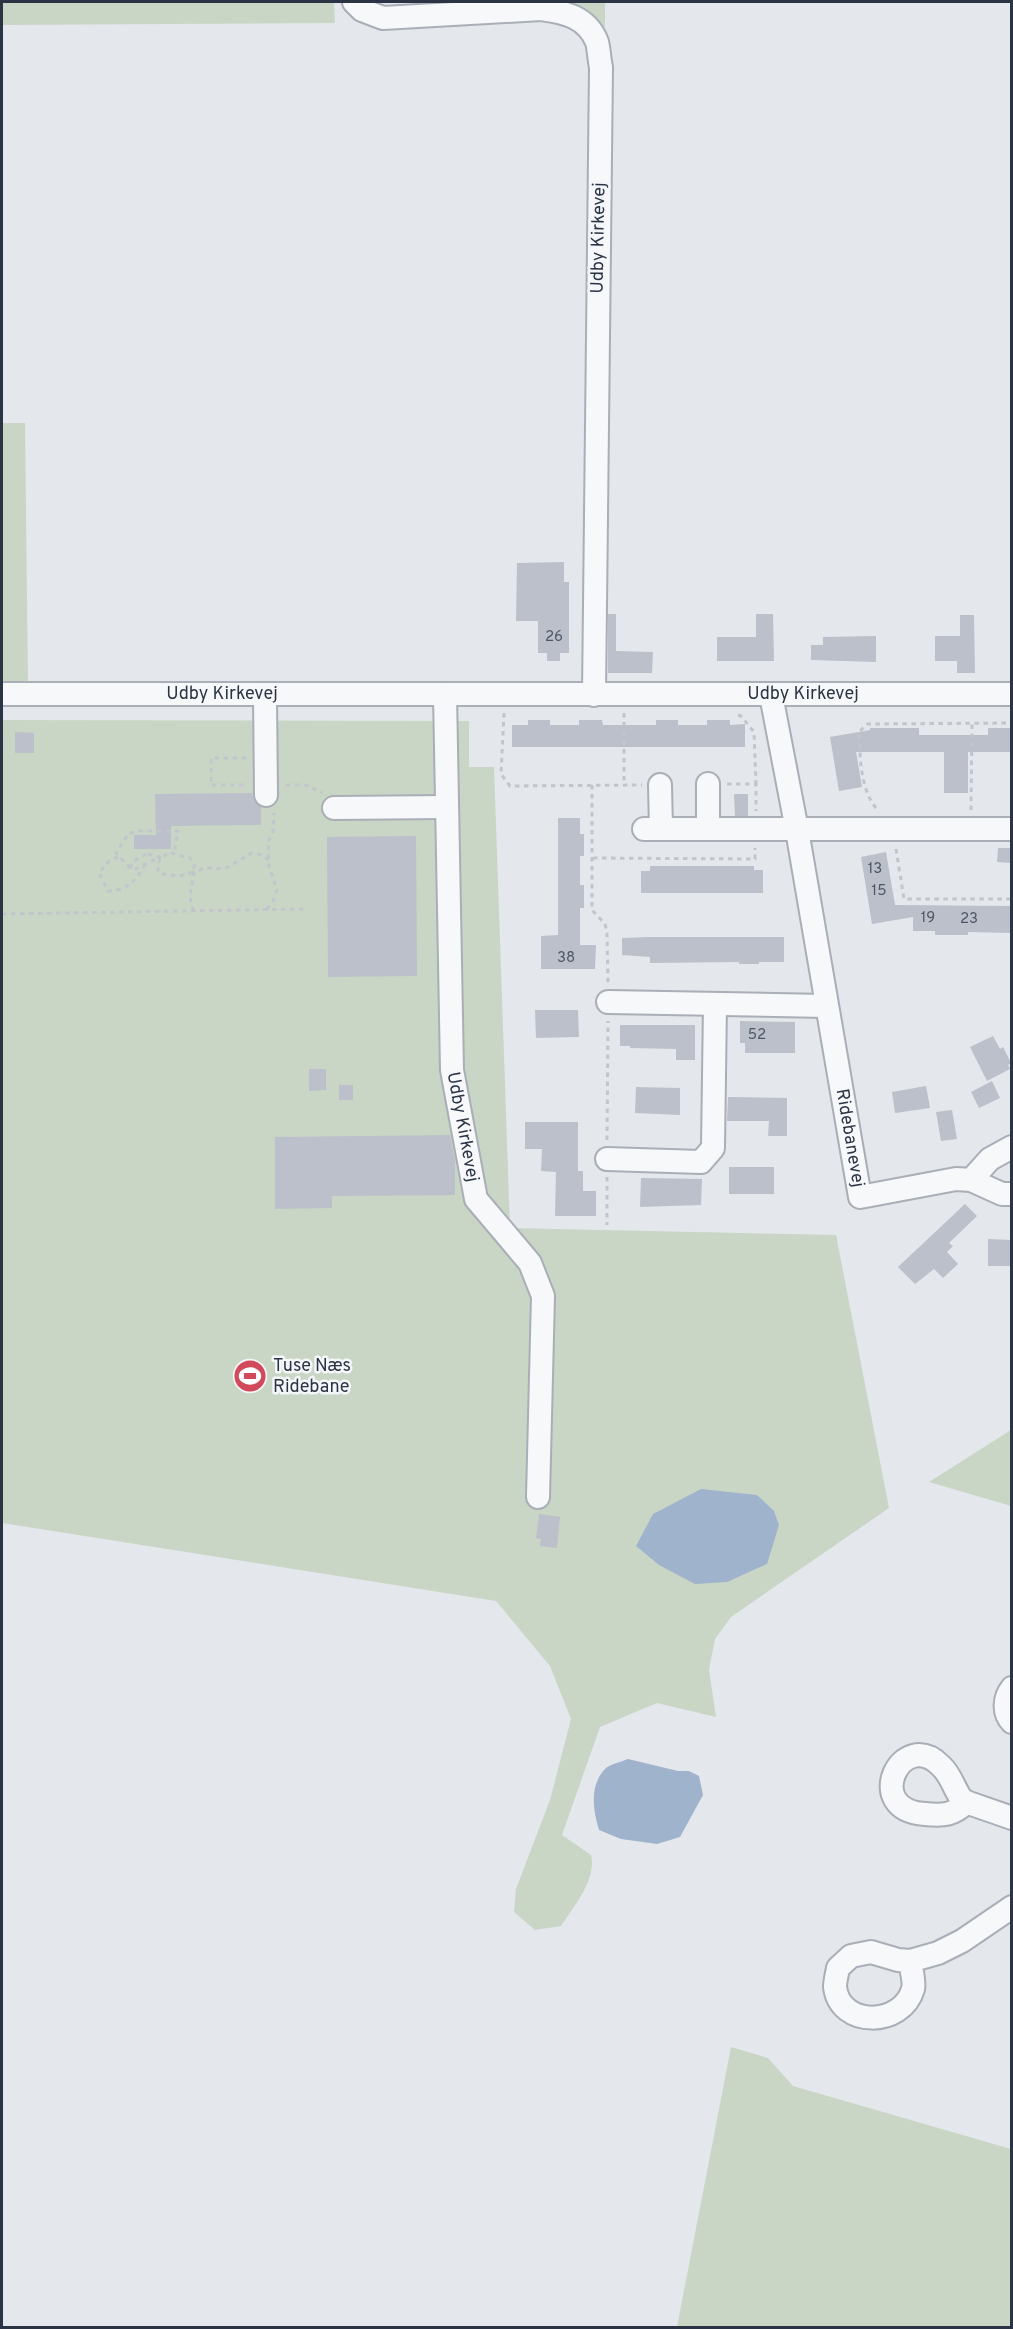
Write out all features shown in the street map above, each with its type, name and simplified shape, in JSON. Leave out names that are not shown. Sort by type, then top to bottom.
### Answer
[{"type":"street","name":"Udby Kirkevej","points":[[354,2],[362,10],[383,18],[541,9],[566,12],[582,22],[597,42],[601,67],[594,695]]},
{"type":"street","name":"Udby Kirkevej","points":[[2,694],[1011,694]]},
{"type":"street","name":"Udby Kirkevej","points":[[445,694],[452,1070],[476,1199],[530,1263],[543,1296],[538,1497]]},
{"type":"street","points":[[265,695],[266,795]]},
{"type":"street","name":"Ridebanevej","points":[[771,695],[797,830],[860,1197],[956,1179],[971,1180],[1002,1194],[1011,1194]]},
{"type":"street","points":[[660,784],[652,829],[797,830],[886,821],[1011,829]]},
{"type":"street","points":[[708,784],[708,829]]},
{"type":"street","points":[[334,808],[447,807]]},
{"type":"street","points":[[608,1002],[826,1006]]},
{"type":"street","points":[[607,1159],[701,1162],[713,1148],[715,1004]]},
{"type":"street","points":[[971,1180],[990,1159],[1011,1147]]},
{"type":"street","points":[[1011,1688],[1005,1705],[1007,1717],[1011,1722]]},
{"type":"street","points":[[967,1802],[1011,1818]]},
{"type":"street","points":[[910,1961],[938,1953],[962,1941],[1011,1907]]},
{"type":"path","points":[[510,786],[501,774],[502,713],[513,713]]},
{"type":"path","points":[[613,713],[624,713],[624,784]]},
{"type":"path","points":[[731,713],[741,716],[754,732],[756,784]]},
{"type":"path","points":[[960,812],[971,811],[972,723]]},
{"type":"path","points":[[1011,723],[867,724],[859,732],[860,753],[868,798],[886,821],[904,899],[1011,899]]},
{"type":"path","points":[[266,795],[274,814],[273,832],[268,842],[269,860],[277,890],[267,910]]},
{"type":"path","points":[[174,854],[178,831],[138,831],[128,834],[116,853],[130,868],[136,869],[171,853],[174,854],[190,858],[194,864],[193,883],[189,891],[190,903],[194,911]]},
{"type":"path","points":[[160,857],[158,870],[161,874],[179,876],[205,868],[224,869],[252,853],[269,860]]},
{"type":"path","points":[[130,868],[141,855],[160,857]]},
{"type":"path","points":[[118,857],[110,860],[99,873],[108,891],[120,891],[129,885],[137,879],[146,863]]},
{"type":"path","points":[[2,914],[305,909]]},
{"type":"green space","points":[[2,2],[334,2],[335,23],[2,25]]},
{"type":"green space","points":[[424,2],[605,2],[605,27],[559,6],[424,12]]},
{"type":"green space","points":[[2,423],[25,423],[28,685],[2,686]]},
{"type":"green space","points":[[2,720],[469,721],[469,767],[494,767],[510,1228],[836,1235],[889,1508],[731,1617],[715,1639],[709,1670],[716,1717],[657,1703],[600,1727],[562,1835],[591,1855],[591,1873],[578,1901],[561,1926],[535,1930],[514,1912],[516,1889],[550,1800],[571,1719],[550,1666],[496,1601],[2,1523]]},
{"type":"green space","points":[[1011,1430],[1011,1506],[929,1482]]},
{"type":"green space","points":[[731,2047],[768,2058],[793,2086],[1011,2149],[1011,2327],[677,2327]]},
{"type":"water","points":[[701,1489],[757,1495],[774,1511],[779,1525],[767,1564],[727,1582],[695,1584],[659,1565],[636,1546],[653,1514]]},
{"type":"water","points":[[628,1759],[678,1771],[689,1771],[699,1776],[703,1795],[680,1837],[657,1844],[621,1839],[599,1830],[594,1806],[596,1783],[607,1767]]},
{"type":"building","points":[[564,562],[564,582],[569,582],[569,653],[560,653],[560,661],[547,661],[547,653],[538,653],[538,621],[516,621],[517,563]]},
{"type":"building","points":[[608,614],[616,614],[616,651],[653,652],[652,673],[608,673]]},
{"type":"building","points":[[756,614],[773,614],[774,661],[717,661],[717,637],[756,637]]},
{"type":"building","points":[[960,615],[974,615],[975,673],[957,673],[957,661],[935,661],[935,636],[960,636]]},
{"type":"building","points":[[876,636],[876,662],[811,660],[811,645],[823,645],[823,637]]},
{"type":"building","points":[[528,720],[550,720],[550,725],[579,725],[579,720],[602,720],[603,725],[656,725],[656,720],[678,720],[678,725],[707,725],[707,720],[730,720],[730,725],[745,724],[745,747],[512,747],[512,725],[528,725]]},
{"type":"building","points":[[870,728],[919,728],[919,735],[988,735],[988,728],[1011,728],[1011,752],[968,752],[968,793],[944,793],[944,752],[856,752],[862,787],[839,791],[830,737],[870,730]]},
{"type":"building","points":[[15,732],[34,733],[34,753],[15,753]]},
{"type":"building","points":[[252,793],[254,801],[261,807],[261,825],[171,826],[171,849],[134,849],[134,835],[156,835],[155,794]]},
{"type":"building","points":[[734,794],[748,794],[748,816],[735,816]]},
{"type":"building","points":[[558,818],[580,818],[580,834],[584,834],[584,856],[580,856],[580,885],[584,885],[584,908],[580,908],[580,945],[596,945],[595,969],[541,969],[541,936],[558,935]]},
{"type":"building","points":[[416,836],[417,976],[328,977],[327,837]]},
{"type":"building","points":[[998,848],[1011,848],[1011,863],[997,862]]},
{"type":"building","points":[[886,852],[895,905],[1011,906],[1011,933],[968,932],[968,935],[935,935],[935,931],[913,931],[913,917],[872,924],[861,857]]},
{"type":"building","points":[[650,866],[754,866],[754,870],[763,870],[763,893],[641,893],[641,871],[650,871]]},
{"type":"building","points":[[784,937],[784,962],[759,962],[759,964],[739,964],[739,962],[650,963],[650,957],[622,955],[622,938]]},
{"type":"building","points":[[535,1010],[578,1010],[579,1037],[536,1038]]},
{"type":"building","points":[[740,1021],[795,1022],[795,1053],[745,1053],[745,1043],[740,1043]]},
{"type":"building","points":[[620,1025],[695,1025],[695,1060],[676,1060],[676,1049],[620,1046]]},
{"type":"building","points":[[993,1036],[1000,1049],[1003,1047],[1011,1063],[1008,1065],[1010,1069],[987,1081],[970,1047]]},
{"type":"building","points":[[309,1069],[326,1069],[326,1090],[309,1091]]},
{"type":"building","points":[[992,1081],[1000,1098],[979,1108],[971,1092]]},
{"type":"building","points":[[339,1085],[353,1085],[353,1100],[339,1100]]},
{"type":"building","points":[[926,1086],[930,1108],[895,1113],[892,1092]]},
{"type":"building","points":[[636,1087],[680,1088],[680,1115],[635,1113]]},
{"type":"building","points":[[728,1097],[787,1098],[787,1136],[768,1136],[769,1121],[727,1121]]},
{"type":"building","points":[[952,1110],[957,1139],[941,1141],[936,1112]]},
{"type":"building","points":[[525,1122],[578,1122],[578,1171],[583,1171],[583,1191],[596,1191],[596,1216],[555,1216],[556,1172],[541,1171],[542,1149],[525,1149]]},
{"type":"building","points":[[450,1135],[455,1161],[455,1195],[332,1196],[332,1208],[275,1209],[275,1137]]},
{"type":"building","points":[[729,1167],[774,1167],[774,1194],[729,1194]]},
{"type":"building","points":[[641,1178],[702,1179],[701,1205],[640,1207]]},
{"type":"building","points":[[965,1204],[977,1216],[949,1243],[953,1246],[947,1252],[958,1264],[943,1278],[934,1269],[915,1284],[898,1267]]},
{"type":"building","points":[[988,1239],[1011,1240],[1011,1266],[988,1266]]},
{"type":"building","points":[[539,1514],[560,1517],[557,1548],[540,1546],[541,1539],[536,1538]]},
{"type":"place","name":"Tuse Næs Ridebane","points":[[250,1376]]}]
